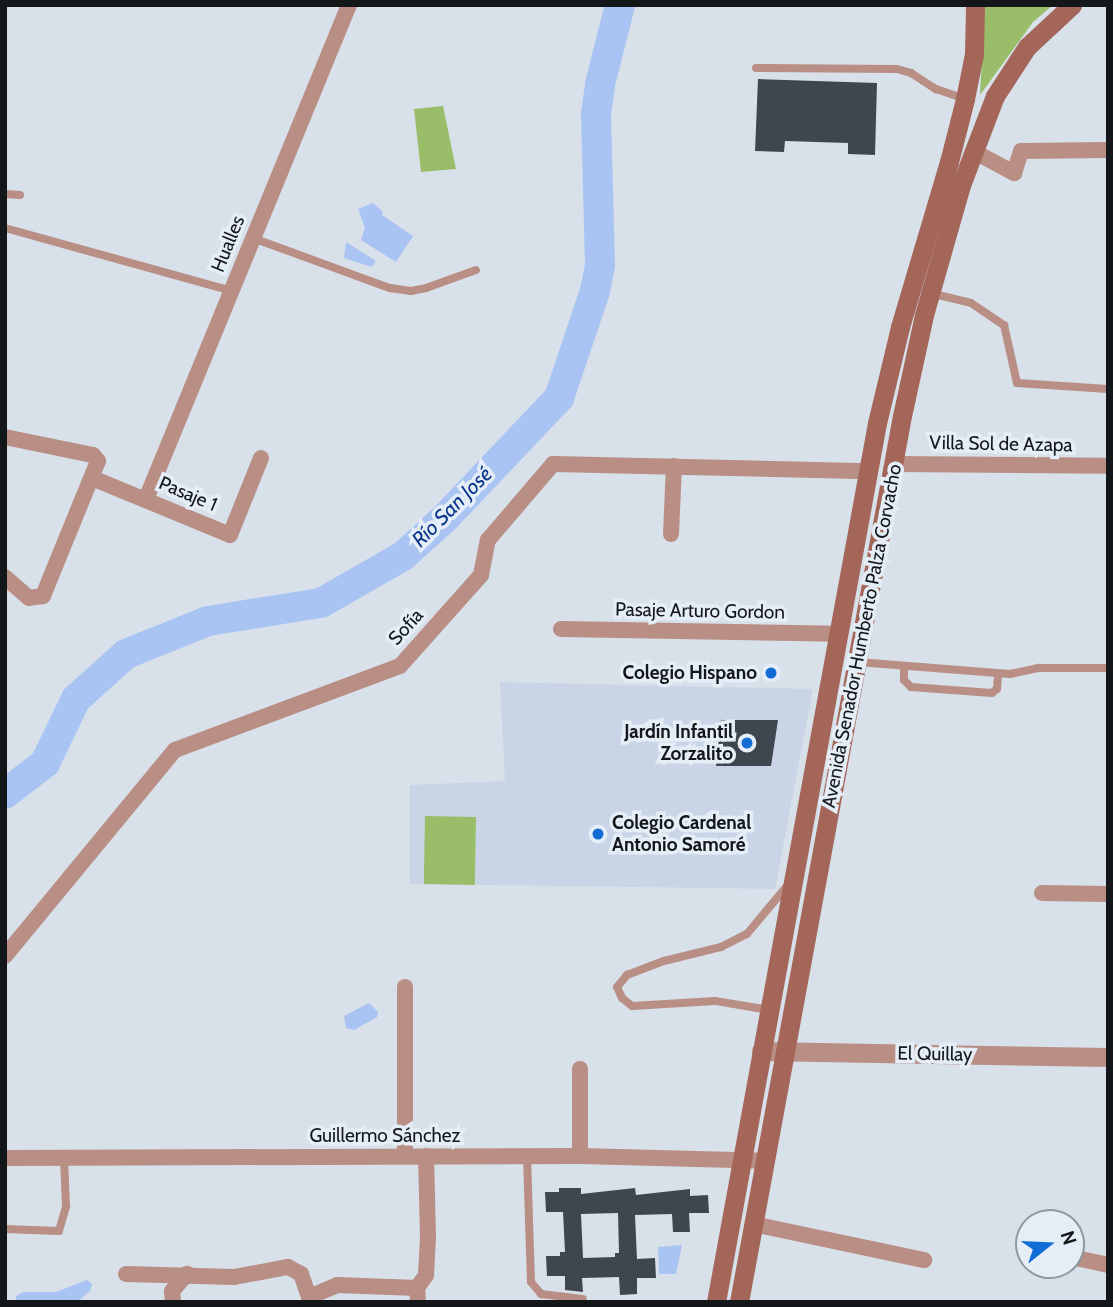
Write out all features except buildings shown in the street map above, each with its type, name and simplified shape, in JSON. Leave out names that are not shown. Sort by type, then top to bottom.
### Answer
[{"type":"main road","name":"Avenida Senador Humberto Palza Corvacho","points":[[716,1302],[868,471],[900,327],[950,162],[965,99],[974,54],[975,5]]},
{"type":"main road","name":"Avenida Senador Humberto Palza Corvacho","points":[[739,1302],[894,464],[930,293],[973,151],[995,96],[1011,67],[1047,27],[1072,5]]},
{"type":"street","name":"Hualles","points":[[146,499],[349,5]]},
{"type":"street","points":[[973,151],[1014,173],[1021,151],[1108,150]]},
{"type":"street","points":[[5,577],[29,598],[43,596],[98,461],[93,455],[7,443]]},
{"type":"street","name":"Pasaje 1","points":[[92,478],[230,535],[261,458]]},
{"type":"street","name":"Sofía","points":[[5,956],[176,750],[400,666],[481,575],[488,540],[553,464],[868,471]]},
{"type":"street","name":"Villa Sol de Azapa","points":[[894,464],[1108,466]]},
{"type":"street","points":[[671,534],[674,467]]},
{"type":"street","name":"Pasaje Arturo Gordon","points":[[561,629],[838,634]]},
{"type":"street","points":[[1042,893],[1108,894]]},
{"type":"street","points":[[405,987],[405,1156]]},
{"type":"street","name":"El Quillay","points":[[761,1051],[1108,1057]]},
{"type":"street","points":[[580,1069],[580,1156]]},
{"type":"street","points":[[126,1274],[234,1277],[288,1267],[300,1274],[309,1299],[337,1285],[417,1295],[426,1275],[426,1156]]},
{"type":"street","name":"Guillermo Sánchez","points":[[5,1158],[580,1156],[765,1161]]},
{"type":"street","points":[[753,1224],[924,1260]]},
{"type":"street","points":[[1085,1260],[1108,1265]]},
{"type":"street","points":[[173,1302],[173,1291],[187,1275]]},
{"type":"lane","points":[[756,68],[897,69],[911,73],[936,89],[965,99]]},
{"type":"lane","points":[[5,194],[20,195]]},
{"type":"lane","points":[[5,228],[232,291]]},
{"type":"lane","points":[[253,238],[390,288],[411,291],[476,270]]},
{"type":"lane","points":[[930,293],[971,303],[1004,325],[1017,383],[1108,390]]},
{"type":"lane","points":[[858,662],[998,674],[1027,673],[1039,668],[1108,668]]},
{"type":"lane","points":[[904,667],[904,680],[911,687],[992,693],[997,689],[998,674]]},
{"type":"lane","points":[[769,1010],[715,1001],[632,1006],[622,998],[617,987],[627,975],[664,961],[721,947],[747,934],[793,878]]},
{"type":"lane","points":[[527,1156],[531,1282],[541,1294],[583,1298]]},
{"type":"lane","points":[[5,1229],[59,1231],[66,1206],[64,1158]]},
{"type":"shaded area","name":"Colegio Cardenal Antonio Samoré","points":[[500,682],[813,689],[775,889],[410,884],[410,785],[505,781]]},
{"type":"green space","points":[[985,5],[1053,5],[1033,22],[980,95]]},
{"type":"green space","points":[[443,106],[456,169],[421,172],[414,109]]},
{"type":"green space","points":[[425,816],[476,817],[475,885],[424,884]]},
{"type":"water","points":[[373,203],[383,212],[382,215],[413,236],[396,262],[361,240],[365,228],[358,209]]},
{"type":"water","points":[[346,242],[376,261],[372,267],[344,258]]},
{"type":"water","points":[[369,1003],[378,1012],[377,1017],[354,1030],[346,1028],[344,1016]]},
{"type":"water","points":[[682,1245],[676,1274],[659,1274],[658,1247]]},
{"type":"water","points":[[87,1280],[92,1284],[90,1291],[77,1302],[16,1302],[16,1296],[23,1292],[56,1292]]},
{"type":"waterway","name":"Río San José","points":[[5,794],[45,763],[76,699],[126,654],[208,621],[321,603],[403,556],[446,517],[559,398],[595,291],[600,266],[596,114],[600,84],[620,5]]},
{"type":"place","name":"Colegio Hispano","points":[[771,673]]},
{"type":"place","name":"Jardín Infantil Zorzalito","points":[[747,743]]},
{"type":"place","name":"Colegio Cardenal Antonio Samoré","points":[[598,834]]}]
